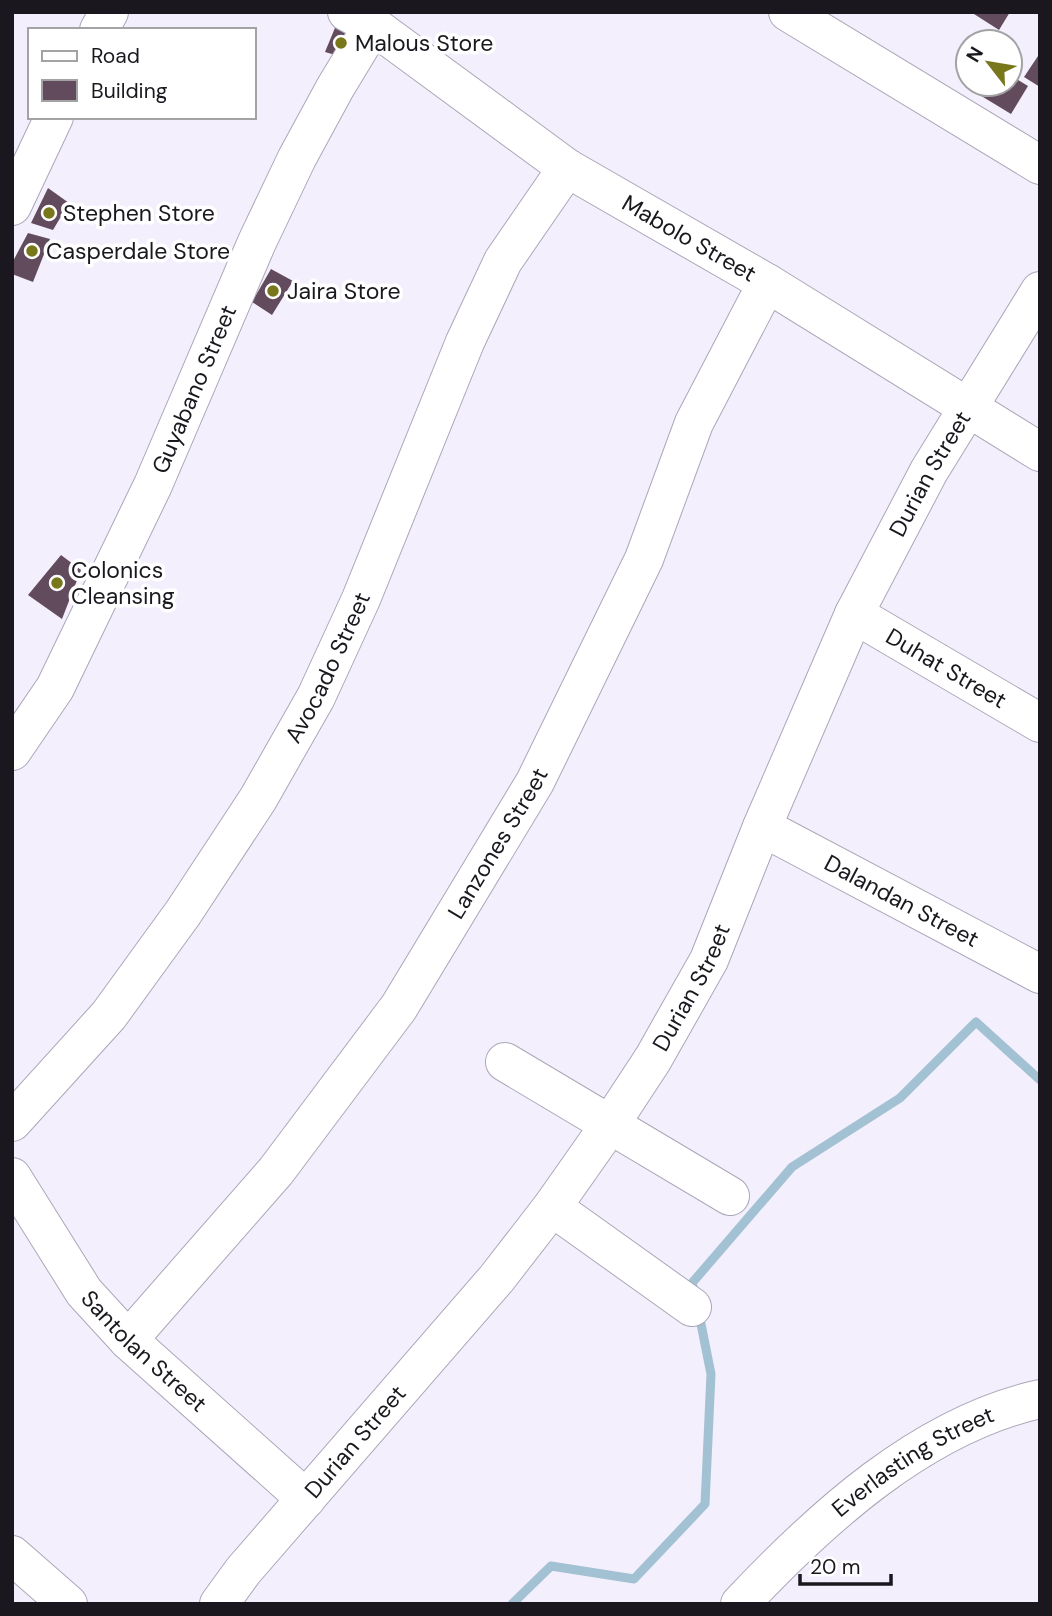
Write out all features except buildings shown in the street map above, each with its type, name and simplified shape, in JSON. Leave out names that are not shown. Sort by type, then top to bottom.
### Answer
[{"type":"street","points":[[100,28],[110,12]]},
{"type":"street","points":[[788,12],[1040,165]]},
{"type":"street","name":"Mabolo Street","points":[[361,20],[567,168],[767,283],[1040,452]]},
{"type":"street","name":"Guyabano Street","points":[[12,751],[55,688],[153,485],[257,242],[297,158],[364,40],[361,20]]},
{"type":"street","points":[[12,206],[53,119]]},
{"type":"street","name":"Avocado Street","points":[[12,1122],[109,1016],[183,913],[264,788],[322,685],[465,342],[503,261],[567,168]]},
{"type":"street","name":"Lanzones Street","points":[[128,1340],[276,1171],[399,1007],[535,782],[644,559],[694,423],[767,283]]},
{"type":"street","name":"Durian Street","points":[[219,1604],[243,1571],[497,1278],[552,1207],[653,1059],[709,960],[762,827],[854,614],[929,471],[1040,291]]},
{"type":"street","name":"Duhat Street","points":[[854,614],[1040,723]]},
{"type":"street","name":"Dalandan Street","points":[[762,827],[1040,974]]},
{"type":"street","points":[[505,1062],[730,1196]]},
{"type":"street","name":"Santolan Street","points":[[12,1177],[84,1292],[128,1340],[306,1499]]},
{"type":"street","points":[[552,1207],[692,1307]]},
{"type":"street","name":"Everlasting Street","points":[[740,1604],[778,1563],[866,1487],[967,1424],[1040,1399]]},
{"type":"street","points":[[12,1555],[68,1604]]},
{"type":"waterway","points":[[695,1294],[692,1283],[792,1167],[900,1098],[976,1022],[1040,1080]]},
{"type":"waterway","points":[[512,1604],[551,1566],[634,1579],[705,1504],[711,1374],[699,1314]]},
{"type":"place","name":"Malous Store","points":[[341,43]]},
{"type":"place","name":"Stephen Store","points":[[49,213]]},
{"type":"place","name":"Casperdale Store","points":[[32,251]]},
{"type":"place","name":"Jaira Store","points":[[273,291]]},
{"type":"place","name":"Colonics Cleansing","points":[[57,583]]}]
